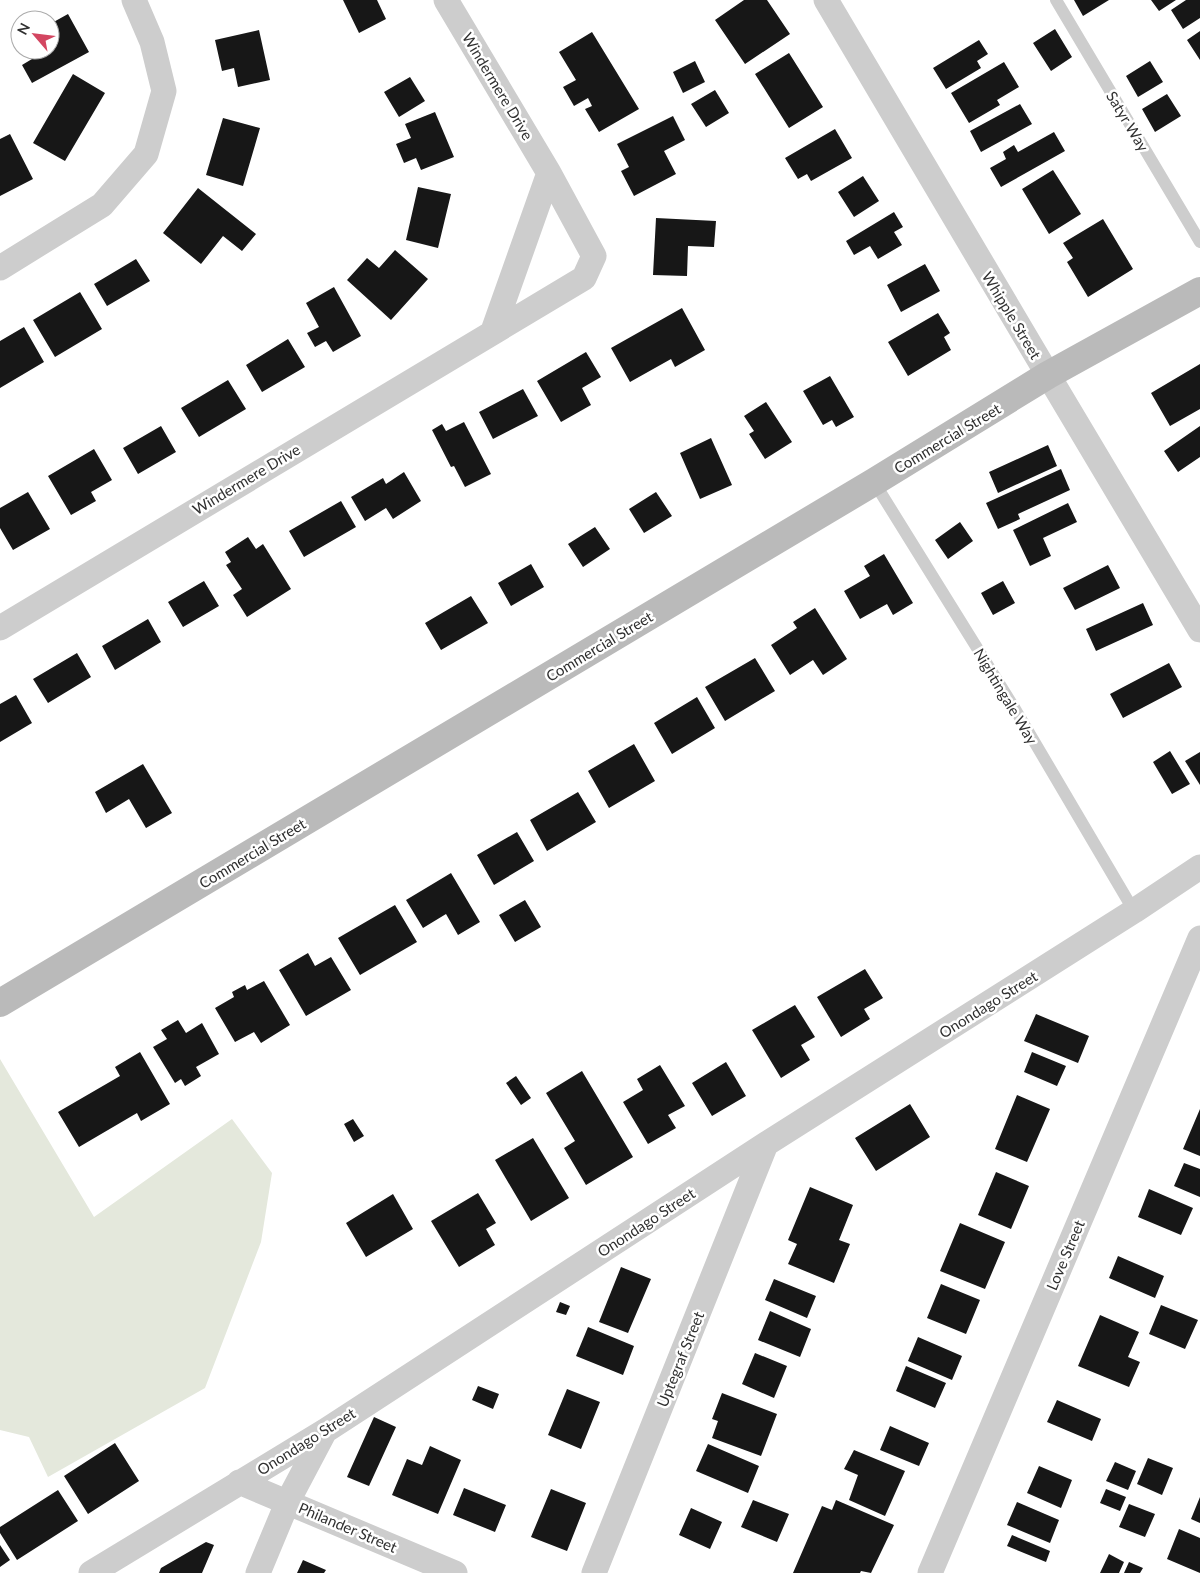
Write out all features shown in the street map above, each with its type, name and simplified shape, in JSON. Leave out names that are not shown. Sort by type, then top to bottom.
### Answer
[{"type":"main road","name":"Commercial Street","points":[[0,1003],[874,482],[1048,376],[1200,291]]},
{"type":"street","points":[[0,268],[102,206],[146,154],[164,91],[152,42],[134,0]]},
{"type":"street","name":"Windermere Drive","points":[[0,628],[584,278],[594,256],[549,173],[446,0]]},
{"type":"street","name":"Whipple Street","points":[[826,0],[1200,630]]},
{"type":"street","points":[[493,331],[549,173]]},
{"type":"street","name":"Onondago Street","points":[[91,1573],[325,1431],[766,1144],[1134,912],[1200,867]]},
{"type":"street","name":"Love Street","points":[[930,1573],[1200,938]]},
{"type":"street","name":"Uptegraf Street","points":[[594,1573],[766,1144]]},
{"type":"street","points":[[258,1573],[288,1501],[325,1431]]},
{"type":"street","name":"Philander Street","points":[[239,1482],[288,1501],[455,1573]]},
{"type":"lane","name":"Satyr Way","points":[[1056,0],[1200,242]]},
{"type":"lane","name":"Nightingale Way","points":[[874,482],[1015,709],[1134,912]]},
{"type":"shaded area","points":[[0,1059],[94,1217],[232,1119],[272,1173],[261,1242],[205,1388],[48,1477],[29,1437],[0,1430]]},
{"type":"building","points":[[343,0],[377,0],[386,19],[359,33]]},
{"type":"building","points":[[744,0],[767,0],[790,34],[745,64],[715,20]]},
{"type":"building","points":[[1074,0],[1109,0],[1083,16]]},
{"type":"building","points":[[1151,0],[1176,0],[1159,11]]},
{"type":"building","points":[[1186,0],[1200,0],[1200,18],[1183,29],[1171,10]]},
{"type":"building","points":[[68,14],[89,52],[32,83],[22,65],[30,60],[60,60],[60,18]]},
{"type":"building","points":[[1055,29],[1072,57],[1051,71],[1033,43]]},
{"type":"building","points":[[259,30],[270,80],[238,87],[234,68],[222,71],[215,40]]},
{"type":"building","points":[[1200,31],[1200,60],[1187,40]]},
{"type":"building","points":[[592,32],[639,109],[599,132],[585,109],[592,106],[588,98],[574,106],[563,87],[576,80],[559,52]]},
{"type":"building","points":[[979,40],[988,54],[977,61],[981,68],[946,89],[933,68]]},
{"type":"building","points":[[789,53],[823,107],[789,128],[755,74]]},
{"type":"building","points":[[695,61],[705,82],[683,93],[673,72]]},
{"type":"building","points":[[1150,61],[1163,82],[1138,97],[1126,76]]},
{"type":"building","points":[[1004,62],[1019,87],[997,100],[1000,105],[969,123],[951,93]]},
{"type":"building","points":[[73,74],[105,93],[65,161],[33,143]]},
{"type":"building","points":[[410,77],[425,101],[399,117],[384,92]]},
{"type":"building","points":[[715,90],[729,113],[706,127],[691,104]]},
{"type":"building","points":[[1167,94],[1181,116],[1155,132],[1142,109]]},
{"type":"building","points":[[1020,104],[1032,124],[981,152],[970,131]]},
{"type":"building","points":[[435,112],[454,157],[421,170],[416,158],[404,163],[396,144],[411,138],[405,124]]},
{"type":"building","points":[[673,116],[685,140],[664,151],[676,174],[634,196],[621,171],[629,167],[617,144]]},
{"type":"building","points":[[223,118],[260,128],[243,186],[206,175]]},
{"type":"building","points":[[835,129],[852,158],[811,181],[807,174],[798,179],[785,158]]},
{"type":"building","points":[[1054,132],[1065,151],[1001,187],[990,168],[1006,159],[1003,152],[1014,145],[1018,152]]},
{"type":"building","points":[[10,134],[33,179],[0,196],[0,139]]},
{"type":"building","points":[[1053,170],[1081,214],[1049,234],[1022,189]]},
{"type":"building","points":[[863,176],[879,201],[854,217],[838,192]]},
{"type":"building","points":[[418,187],[451,194],[438,248],[406,240]]},
{"type":"building","points":[[198,188],[256,234],[242,251],[223,236],[201,264],[163,233]]},
{"type":"building","points":[[894,212],[903,227],[894,232],[902,245],[878,259],[870,246],[854,255],[846,241]]},
{"type":"building","points":[[656,218],[716,221],[714,247],[688,246],[687,276],[653,275]]},
{"type":"building","points":[[1103,219],[1133,269],[1088,297],[1067,262],[1073,258],[1063,243]]},
{"type":"building","points":[[395,250],[428,279],[391,320],[347,280],[367,258],[379,268]]},
{"type":"building","points":[[136,259],[150,281],[107,306],[94,284]]},
{"type":"building","points":[[925,264],[940,291],[901,312],[887,285]]},
{"type":"building","points":[[334,287],[361,336],[333,352],[326,341],[315,347],[307,333],[319,327],[306,303]]},
{"type":"building","points":[[80,292],[102,329],[55,357],[33,320]]},
{"type":"building","points":[[682,308],[705,350],[675,367],[671,359],[630,382],[611,348]]},
{"type":"building","points":[[938,313],[950,333],[944,337],[951,350],[908,376],[888,342]]},
{"type":"building","points":[[24,327],[44,362],[0,388],[0,341]]},
{"type":"building","points":[[288,339],[305,367],[262,392],[246,365]]},
{"type":"building","points":[[586,352],[601,377],[582,388],[591,405],[561,422],[537,381]]},
{"type":"building","points":[[1200,364],[1200,409],[1170,426],[1151,393]]},
{"type":"building","points":[[830,376],[854,417],[836,427],[832,420],[823,425],[803,391]]},
{"type":"building","points":[[228,380],[246,409],[199,437],[181,408]]},
{"type":"building","points":[[523,389],[538,416],[493,439],[479,412]]},
{"type":"building","points":[[766,402],[792,442],[765,459],[749,434],[754,431],[744,416]]},
{"type":"building","points":[[464,422],[491,474],[465,487],[454,466],[451,467],[432,430],[442,424],[446,431]]},
{"type":"building","points":[[161,426],[176,452],[138,474],[123,448]]},
{"type":"building","points":[[1200,426],[1200,457],[1178,472],[1164,451]]},
{"type":"building","points":[[711,438],[732,485],[700,499],[680,453]]},
{"type":"building","points":[[1048,445],[1057,466],[998,493],[989,472]]},
{"type":"building","points":[[94,449],[112,480],[91,492],[96,501],[71,515],[48,476]]},
{"type":"building","points":[[1061,469],[1070,490],[1018,514],[1020,519],[998,529],[986,503]]},
{"type":"building","points":[[404,472],[421,501],[393,519],[386,508],[365,521],[351,497],[383,478],[386,484]]},
{"type":"building","points":[[28,492],[50,529],[13,550],[0,528],[0,508]]},
{"type":"building","points":[[656,492],[672,516],[644,533],[629,509]]},
{"type":"building","points":[[341,501],[356,527],[304,557],[289,531]]},
{"type":"building","points":[[1068,503],[1077,522],[1043,538],[1051,556],[1030,566],[1013,530]]},
{"type":"building","points":[[960,522],[973,541],[948,559],[935,540]]},
{"type":"building","points":[[595,527],[610,549],[583,567],[568,544]]},
{"type":"building","points":[[248,537],[256,549],[263,544],[291,589],[247,617],[233,595],[242,589],[226,565],[231,562],[225,552]]},
{"type":"building","points":[[884,554],[913,603],[893,615],[887,604],[860,619],[844,591],[870,576],[864,566]]},
{"type":"building","points":[[531,564],[544,587],[511,606],[498,583]]},
{"type":"building","points":[[1108,565],[1120,588],[1075,610],[1063,588]]},
{"type":"building","points":[[204,581],[219,606],[183,627],[168,602]]},
{"type":"building","points":[[1003,581],[1015,603],[993,615],[981,593]]},
{"type":"building","points":[[471,596],[488,623],[441,650],[425,623]]},
{"type":"building","points":[[1143,603],[1153,625],[1096,651],[1086,629]]},
{"type":"building","points":[[815,608],[847,659],[823,675],[813,660],[790,675],[771,645],[797,628],[793,622]]},
{"type":"building","points":[[148,619],[161,642],[115,670],[102,646]]},
{"type":"building","points":[[77,653],[91,677],[48,703],[33,679]]},
{"type":"building","points":[[755,658],[775,691],[725,721],[705,687]]},
{"type":"building","points":[[1169,663],[1182,687],[1123,718],[1110,694]]},
{"type":"building","points":[[16,695],[32,723],[0,742],[0,704]]},
{"type":"building","points":[[697,697],[715,728],[672,754],[654,723]]},
{"type":"building","points":[[634,744],[655,781],[609,808],[588,771]]},
{"type":"building","points":[[1170,751],[1190,784],[1172,794],[1153,762]]},
{"type":"building","points":[[1200,752],[1200,785],[1185,761]]},
{"type":"building","points":[[143,764],[172,813],[146,828],[129,799],[106,813],[95,792]]},
{"type":"building","points":[[578,792],[596,822],[547,851],[530,820]]},
{"type":"building","points":[[517,832],[534,861],[494,885],[477,855]]},
{"type":"building","points":[[451,873],[480,922],[458,935],[446,914],[423,928],[406,900]]},
{"type":"building","points":[[525,900],[541,927],[515,942],[499,915]]},
{"type":"building","points":[[395,905],[417,942],[360,975],[338,938]]},
{"type":"building","points":[[308,953],[315,966],[331,957],[351,990],[306,1016],[279,970]]},
{"type":"building","points":[[865,969],[883,998],[864,1009],[870,1019],[841,1037],[817,997]]},
{"type":"building","points":[[264,981],[290,1025],[261,1043],[254,1032],[235,1042],[215,1008],[234,997],[232,992],[245,985],[247,990]]},
{"type":"building","points":[[795,1005],[815,1037],[801,1045],[810,1060],[781,1078],[752,1030]]},
{"type":"building","points":[[1036,1014],[1089,1036],[1078,1063],[1024,1041]]},
{"type":"building","points":[[178,1020],[186,1033],[202,1023],[219,1054],[196,1067],[201,1076],[185,1086],[181,1079],[175,1083],[153,1047],[167,1039],[161,1030]]},
{"type":"building","points":[[140,1052],[170,1104],[141,1121],[137,1113],[79,1147],[58,1112],[120,1076],[115,1067]]},
{"type":"building","points":[[1032,1052],[1066,1066],[1057,1086],[1024,1072]]},
{"type":"building","points":[[726,1062],[746,1096],[712,1116],[692,1083]]},
{"type":"building","points":[[660,1065],[685,1106],[668,1115],[676,1128],[648,1144],[623,1102],[643,1090],[637,1079]]},
{"type":"building","points":[[582,1071],[633,1157],[586,1185],[564,1148],[575,1141],[546,1093]]},
{"type":"building","points":[[516,1076],[531,1098],[521,1105],[506,1083]]},
{"type":"building","points":[[1017,1095],[1050,1109],[1027,1162],[995,1149]]},
{"type":"building","points":[[910,1104],[930,1137],[876,1171],[855,1138]]},
{"type":"building","points":[[1200,1109],[1200,1156],[1183,1149]]},
{"type":"building","points":[[353,1119],[364,1136],[354,1142],[344,1124]]},
{"type":"building","points":[[533,1138],[569,1198],[531,1221],[495,1160]]},
{"type":"building","points":[[1184,1163],[1200,1169],[1200,1197],[1174,1186]]},
{"type":"building","points":[[996,1172],[1029,1186],[1011,1229],[978,1215]]},
{"type":"building","points":[[810,1187],[853,1205],[839,1240],[850,1244],[834,1283],[788,1264],[797,1244],[788,1240]]},
{"type":"building","points":[[1149,1189],[1193,1208],[1181,1235],[1138,1217]]},
{"type":"building","points":[[478,1193],[496,1223],[486,1229],[495,1245],[459,1267],[431,1221]]},
{"type":"building","points":[[393,1194],[413,1229],[366,1257],[346,1223]]},
{"type":"building","points":[[960,1223],[1005,1242],[985,1289],[940,1271]]},
{"type":"building","points":[[1118,1256],[1164,1276],[1155,1298],[1109,1278]]},
{"type":"building","points":[[621,1267],[651,1279],[628,1333],[599,1322]]},
{"type":"building","points":[[774,1279],[816,1296],[807,1318],[765,1300]]},
{"type":"building","points":[[941,1284],[980,1300],[966,1334],[927,1318]]},
{"type":"building","points":[[560,1302],[570,1306],[566,1315],[556,1312]]},
{"type":"building","points":[[1161,1305],[1198,1320],[1185,1349],[1149,1334]]},
{"type":"building","points":[[770,1311],[811,1329],[800,1357],[758,1340]]},
{"type":"building","points":[[1100,1315],[1139,1332],[1128,1357],[1140,1362],[1129,1387],[1078,1366]]},
{"type":"building","points":[[588,1327],[634,1346],[623,1375],[576,1356]]},
{"type":"building","points":[[918,1337],[962,1356],[952,1380],[908,1361]]},
{"type":"building","points":[[755,1353],[787,1366],[774,1398],[742,1384]]},
{"type":"building","points":[[906,1366],[946,1383],[935,1408],[896,1391]]},
{"type":"building","points":[[478,1386],[499,1394],[493,1409],[472,1400]]},
{"type":"building","points":[[567,1389],[600,1402],[581,1449],[548,1435]]},
{"type":"building","points":[[722,1393],[777,1414],[761,1456],[712,1438],[718,1421],[712,1419]]},
{"type":"building","points":[[1057,1400],[1101,1419],[1092,1441],[1047,1422]]},
{"type":"building","points":[[374,1417],[396,1427],[369,1486],[347,1477]]},
{"type":"building","points":[[890,1426],[929,1443],[919,1466],[880,1450]]},
{"type":"building","points":[[115,1443],[139,1481],[88,1514],[64,1476]]},
{"type":"building","points":[[708,1444],[759,1466],[748,1493],[696,1471]]},
{"type":"building","points":[[430,1446],[461,1460],[438,1514],[392,1495],[407,1459],[422,1465]]},
{"type":"building","points":[[854,1450],[905,1471],[885,1516],[849,1500],[858,1475],[844,1469]]},
{"type":"building","points":[[1148,1458],[1173,1468],[1162,1495],[1137,1484]]},
{"type":"building","points":[[1115,1462],[1136,1471],[1128,1490],[1106,1481]]},
{"type":"building","points":[[1039,1466],[1072,1480],[1061,1508],[1027,1493]]},
{"type":"building","points":[[464,1488],[506,1505],[495,1532],[453,1515]]},
{"type":"building","points":[[551,1489],[586,1503],[567,1551],[531,1537]]},
{"type":"building","points":[[1106,1489],[1126,1497],[1120,1511],[1100,1503]]},
{"type":"building","points":[[58,1490],[78,1521],[17,1560],[0,1533],[0,1527]]},
{"type":"building","points":[[1200,1497],[1200,1523],[1191,1519]]},
{"type":"building","points":[[753,1500],[789,1514],[777,1542],[741,1527]]},
{"type":"building","points":[[836,1500],[894,1525],[871,1573],[861,1571],[860,1573],[793,1573],[822,1506],[832,1510]]},
{"type":"building","points":[[1017,1502],[1059,1520],[1050,1543],[1007,1525]]},
{"type":"building","points":[[1129,1504],[1155,1514],[1145,1537],[1119,1527]]},
{"type":"building","points":[[691,1508],[722,1522],[710,1549],[679,1535]]},
{"type":"building","points":[[1179,1529],[1200,1538],[1200,1573],[1167,1559]]},
{"type":"building","points":[[1012,1535],[1050,1551],[1046,1562],[1007,1546]]},
{"type":"building","points":[[206,1542],[214,1545],[202,1573],[159,1573],[161,1568]]},
{"type":"building","points":[[0,1545],[10,1560],[0,1567]]},
{"type":"building","points":[[1109,1554],[1124,1562],[1119,1573],[1100,1573]]},
{"type":"building","points":[[303,1560],[326,1570],[324,1573],[297,1573]]},
{"type":"building","points":[[1129,1562],[1143,1568],[1140,1573],[1124,1573]]}]
